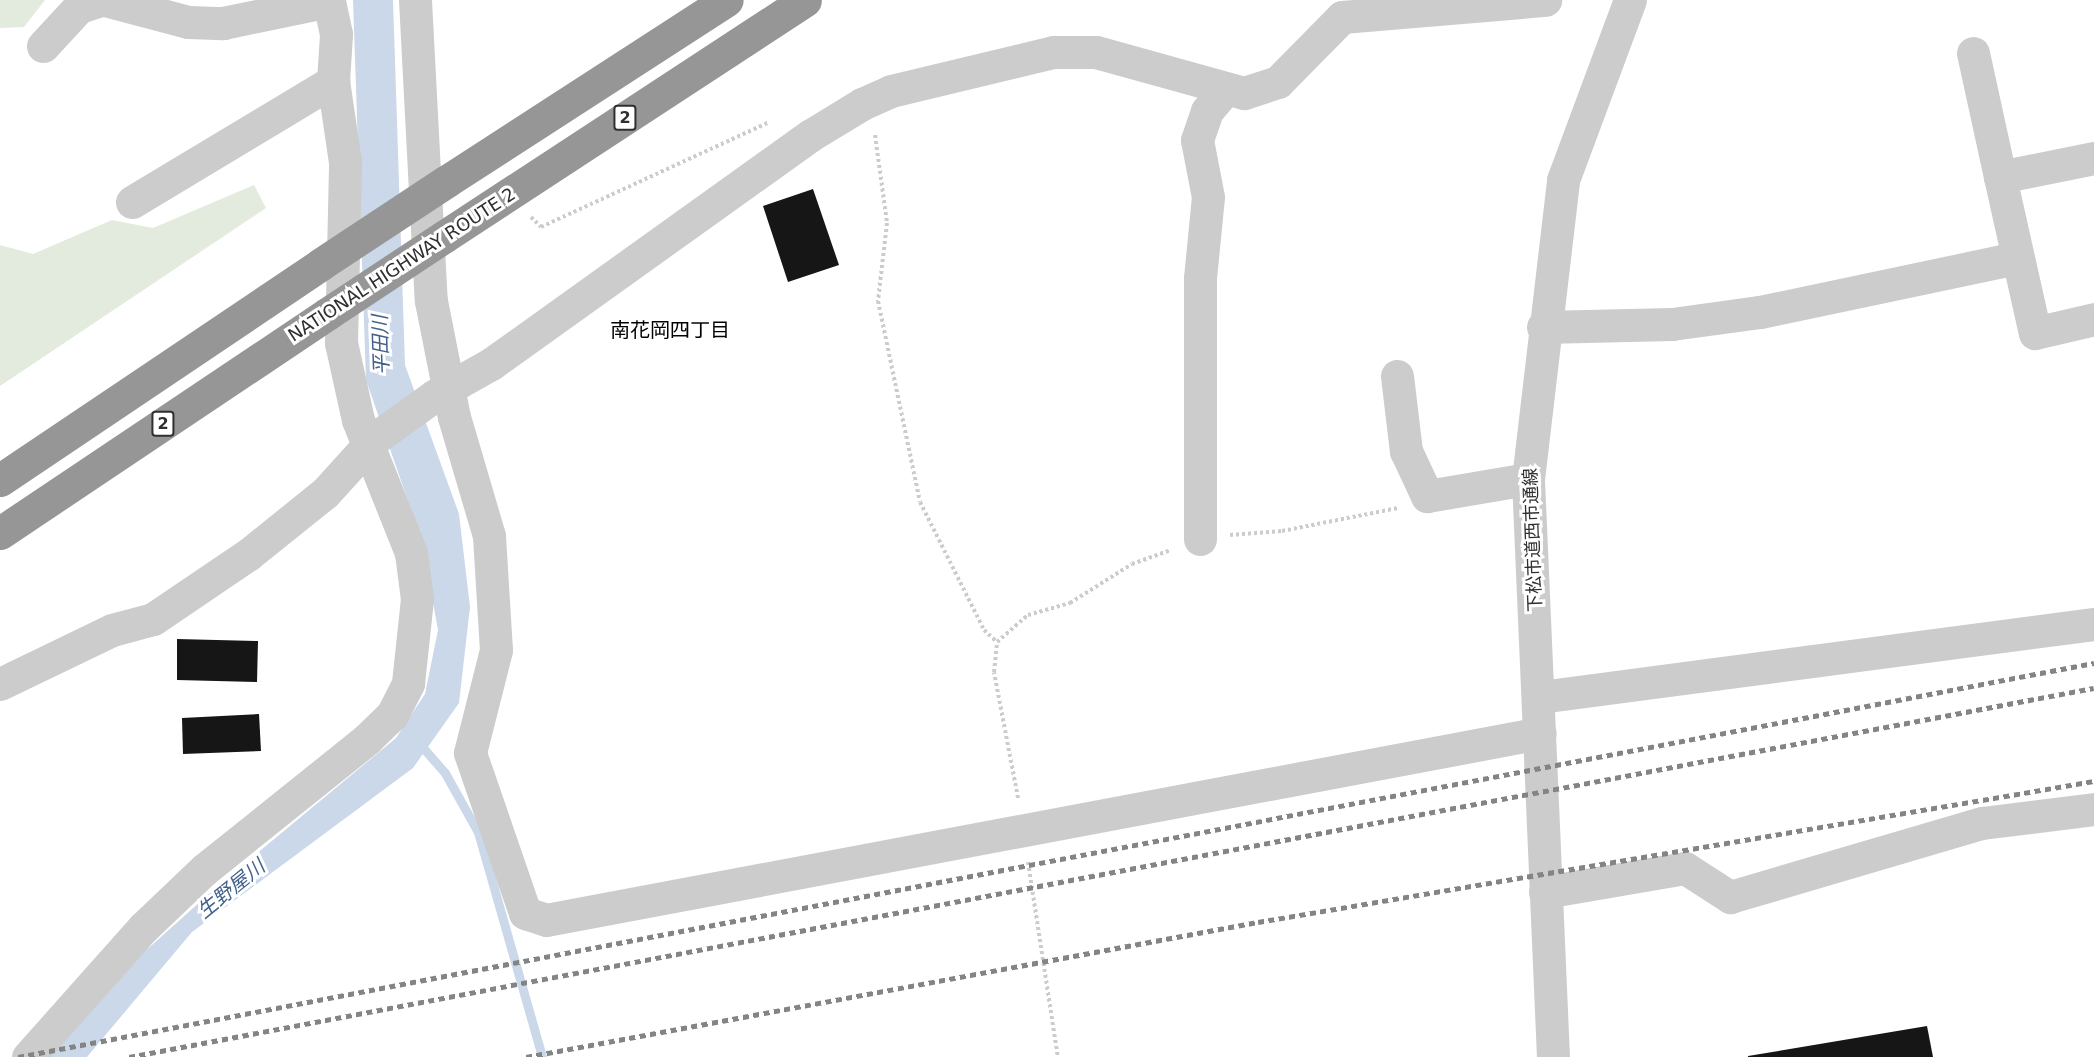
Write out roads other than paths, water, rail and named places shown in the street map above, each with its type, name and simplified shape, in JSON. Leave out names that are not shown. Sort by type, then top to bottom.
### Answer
[{"type":"highway","name":"2","points":[[0,480],[321,264],[727,0]]},
{"type":"highway","name":"NATIONAL HIGHWAY ROUTE 2","points":[[0,533],[508,194],[806,0]]},
{"type":"street","points":[[43,46],[79,7],[100,0]]},
{"type":"street","points":[[28,1057],[144,927],[205,869],[392,715],[408,683],[417,599],[411,553],[371,443],[341,343],[345,162],[333,81],[336,34],[329,0],[223,23],[188,22],[105,0]]},
{"type":"street","points":[[415,0],[432,301],[441,392],[490,559],[496,650],[470,753],[525,913],[546,920],[1540,732]]},
{"type":"street","points":[[0,684],[112,630],[153,619],[283,526],[324,493],[371,443],[441,392],[491,364],[811,135],[862,104],[891,91],[1054,52],[1096,52],[1224,91],[1244,93],[1278,82],[1326,28],[1342,17],[1368,5],[1545,0]]},
{"type":"street","name":"下松市道西市通線","points":[[1553,1057],[1545,892],[1540,697],[1528,479],[1543,327],[1563,180],[1628,0]]},
{"type":"street","points":[[1973,53],[2035,333],[2094,319]]},
{"type":"street","points":[[132,202],[333,81]]},
{"type":"street","points":[[1200,539],[1200,278],[1208,196],[1197,140],[1207,111],[1224,91]]},
{"type":"street","points":[[2000,177],[2094,158]]},
{"type":"street","points":[[1543,327],[1672,324],[1760,312],[2017,258]]},
{"type":"street","points":[[1397,376],[1406,451],[1427,496],[1528,479]]},
{"type":"street","points":[[1540,697],[2094,624]]},
{"type":"street","points":[[1545,892],[1685,868],[1730,897],[1982,824],[2094,809]]},
{"type":"water","points":[[353,0],[393,0],[405,365],[459,514],[470,607],[459,703],[413,768],[192,932],[87,1057],[41,1057],[114,979],[220,884],[396,738],[425,694],[438,630],[422,541],[366,380]]},
{"type":"waterway","points":[[418,742],[445,773],[478,832],[542,1057]]},
{"type":"railway","points":[[18,1057],[2094,663]]},
{"type":"railway","points":[[129,1057],[2094,688]]},
{"type":"railway","points":[[526,1057],[1258,922],[2094,781]]},
{"type":"district","name":"南花岡四丁目","points":[[670,330]]},
{"type":"water label","name":"平田川","points":[[381,345]]},
{"type":"water label","name":"生野屋川","points":[[231,889]]}]
